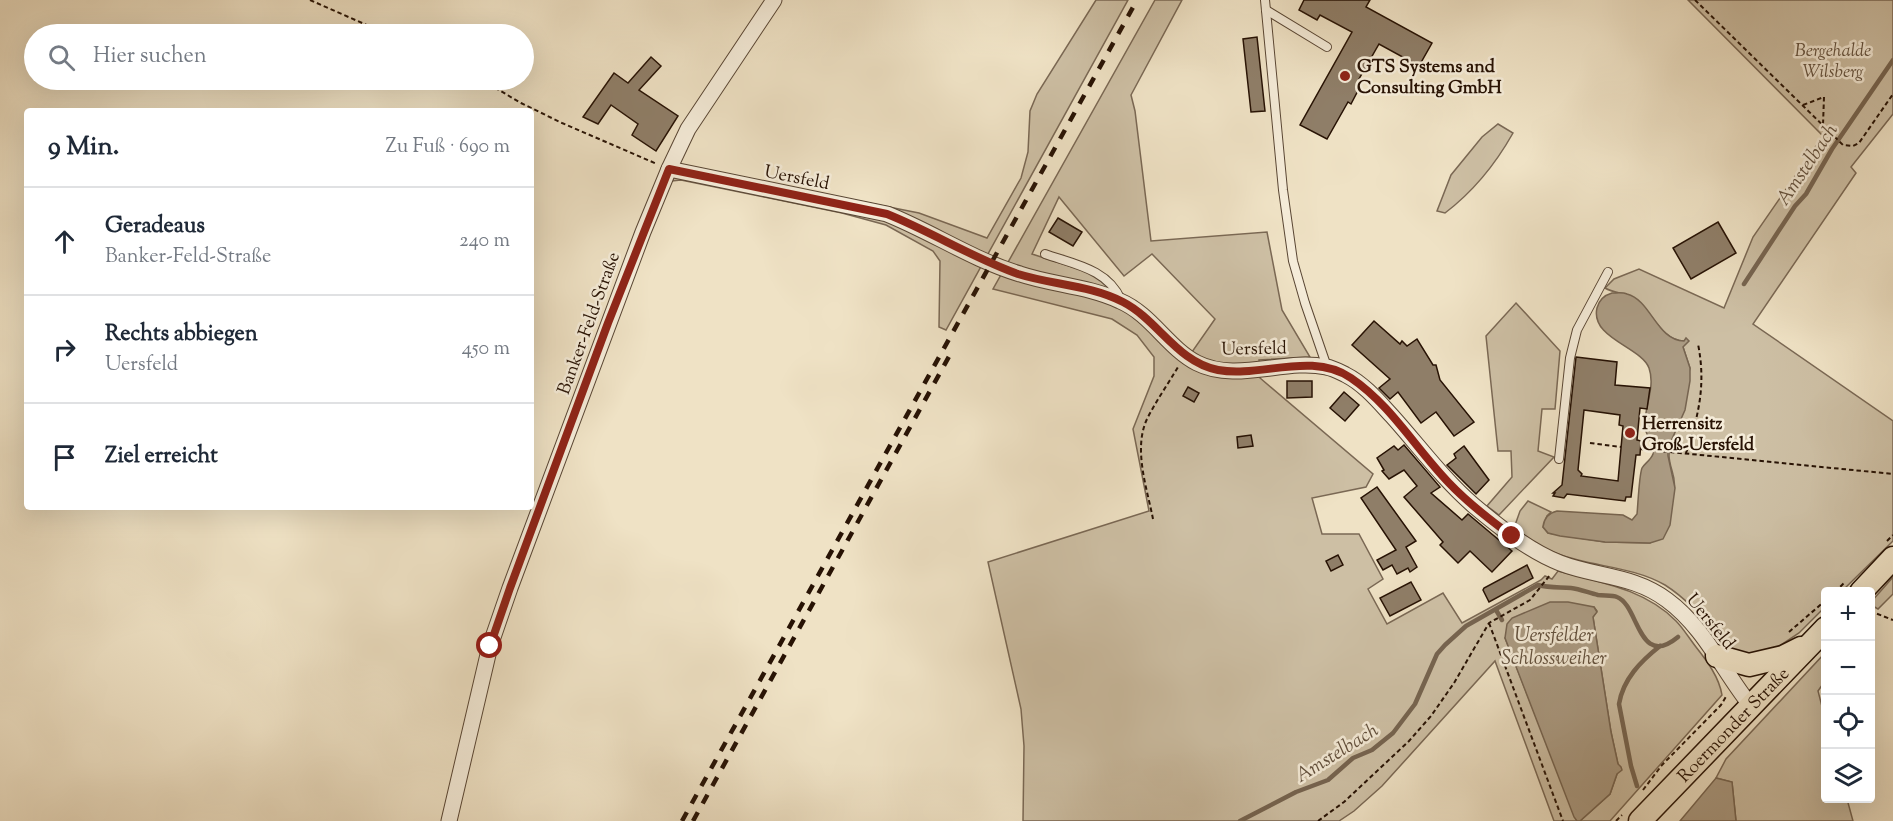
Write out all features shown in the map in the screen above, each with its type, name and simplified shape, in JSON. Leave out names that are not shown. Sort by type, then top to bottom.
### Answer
[{"type":"main road","points":[[1865,587],[1893,558]]},
{"type":"main road","points":[[1717,656],[1749,664],[1764,663],[1783,657],[1818,636]]},
{"type":"main road","name":"Roermonder Straße","points":[[1631,818],[1751,706],[1818,636]]},
{"type":"street","name":"Banker-Feld-Straße","points":[[448,821],[490,646],[639,242],[688,129],[774,0]]},
{"type":"street","name":"Uersfeld","points":[[669,169],[887,214],[919,226],[993,264],[1021,275],[1090,290],[1121,301],[1134,308],[1197,363],[1233,371],[1327,367],[1349,376],[1373,395],[1449,483],[1498,525],[1558,562],[1636,582],[1668,600],[1688,618],[1751,706]]},
{"type":"lane","points":[[1265,0],[1293,261],[1327,367]]},
{"type":"lane","points":[[1266,10],[1326,47]]},
{"type":"lane","points":[[1045,254],[1092,270],[1105,278],[1116,287],[1121,301]]},
{"type":"lane","points":[[1559,459],[1570,358],[1577,330],[1608,272]]},
{"type":"path","points":[[310,0],[364,24]]},
{"type":"path","points":[[1695,0],[1843,145],[1853,146],[1859,143],[1893,94]]},
{"type":"path","points":[[499,90],[531,108]]},
{"type":"path","points":[[1803,105],[1824,97],[1823,127]]},
{"type":"path","points":[[534,109],[669,169]]},
{"type":"path","points":[[1686,453],[1696,423],[1701,395],[1702,367],[1698,344]]},
{"type":"path","points":[[1153,519],[1142,465],[1143,435],[1146,421],[1186,354]]},
{"type":"path","points":[[1590,442],[1621,447]]},
{"type":"path","points":[[1640,449],[1893,474]]},
{"type":"path","points":[[1318,821],[1351,795],[1409,741],[1431,716],[1454,683],[1489,623],[1530,600],[1543,586]]},
{"type":"path","points":[[1785,636],[1821,604]]},
{"type":"path","points":[[1875,613],[1893,620]]},
{"type":"path","points":[[1489,623],[1563,821]]},
{"type":"path","points":[[1643,790],[1662,765],[1721,705],[1734,684]]},
{"type":"path","points":[[1616,821],[1631,818]]},
{"type":"green space","points":[[1096,0],[1128,0],[946,330],[939,327],[940,261],[933,251],[886,225],[842,213],[681,180],[671,181],[683,166],[919,213],[987,238],[1021,178],[1028,152],[1030,111],[1037,94]]},
{"type":"green space","points":[[1155,0],[1182,0],[1131,95],[1151,241],[1267,232],[1282,310],[1310,357],[1259,360],[1260,378],[1373,474],[1366,487],[1312,498],[1322,534],[1359,534],[1383,579],[1368,589],[1387,624],[1443,593],[1462,623],[1545,576],[1552,579],[1558,571],[1621,588],[1664,610],[1681,627],[1708,664],[1722,695],[1610,821],[1580,821],[1610,794],[1618,764],[1593,617],[1597,611],[1594,607],[1588,607],[1505,638],[1577,821],[1554,821],[1495,661],[1382,786],[1339,821],[1023,821],[1024,746],[1021,709],[988,562],[1149,511],[1133,429],[1154,376],[1154,357],[1137,335],[1112,319],[993,289]],"holes":[[[1059,197],[1124,276],[1152,254],[1215,319],[1192,352],[1099,278],[1085,271],[1032,254]]]},
{"type":"green space","name":"Bergehalde Wilsberg","points":[[1688,0],[1893,0],[1893,114],[1851,167],[1856,173],[1753,324],[1893,421],[1893,541],[1846,587],[1821,587],[1821,611],[1799,633],[1767,654],[1735,653],[1693,608],[1665,585],[1626,570],[1584,562],[1558,554],[1540,546],[1514,528],[1520,511],[1528,501],[1551,512],[1543,527],[1548,533],[1605,542],[1650,543],[1674,490],[1675,484],[1669,454],[1690,368],[1683,347],[1684,341],[1676,340],[1663,331],[1636,299],[1605,288],[1614,279],[1639,269],[1724,308],[1753,237],[1823,136]]},
{"type":"green space","points":[[1498,124],[1513,133],[1499,156],[1483,177],[1456,205],[1445,213],[1437,211],[1451,175],[1482,137]]},
{"type":"green space","points":[[1516,303],[1560,351],[1555,409],[1542,409],[1538,451],[1554,457],[1499,515],[1487,506],[1512,477],[1511,451],[1498,451],[1486,336]]},
{"type":"green space","points":[[1893,577],[1893,594],[1878,609],[1875,607],[1875,597]]},
{"type":"green space","points":[[1821,657],[1821,687],[1818,691],[1821,703],[1821,803],[1848,803],[1853,821],[1736,821],[1732,782],[1716,778],[1726,759]]},
{"type":"water","points":[[1612,293],[1624,293],[1635,298],[1667,334],[1675,339],[1684,341],[1686,338],[1689,341],[1683,347],[1690,368],[1685,410],[1668,448],[1675,488],[1670,525],[1663,539],[1650,543],[1605,542],[1560,536],[1548,533],[1543,527],[1547,516],[1557,511],[1623,515],[1632,520],[1637,514],[1642,468],[1653,454],[1653,447],[1645,428],[1651,376],[1649,368],[1637,354],[1608,335],[1601,327],[1597,318],[1597,308],[1605,297]]},
{"type":"water","name":"Uersfelder Schlossweiher","points":[[1550,602],[1568,602],[1594,607],[1597,612],[1593,617],[1611,732],[1618,764],[1622,770],[1617,774],[1610,794],[1580,821],[1574,817],[1505,638],[1507,624],[1512,618]]},
{"type":"water","points":[[1716,778],[1732,782],[1736,821],[1680,821]]},
{"type":"building","points":[[1304,0],[1370,0],[1366,7],[1432,43],[1419,66],[1379,44],[1359,79],[1363,81],[1351,104],[1348,102],[1327,139],[1300,125],[1352,32],[1320,15],[1317,20],[1299,10]]},
{"type":"building","points":[[1257,37],[1265,111],[1251,112],[1243,39]]},
{"type":"building","points":[[651,57],[661,66],[639,90],[678,116],[656,151],[632,135],[638,124],[611,105],[598,124],[583,117],[614,73],[628,83]]},
{"type":"building","points":[[1058,218],[1082,232],[1073,246],[1049,232]]},
{"type":"building","points":[[1718,222],[1736,253],[1691,279],[1673,248]]},
{"type":"building","points":[[1374,321],[1400,344],[1402,341],[1407,346],[1417,339],[1433,365],[1436,365],[1440,380],[1474,422],[1454,436],[1436,412],[1421,423],[1398,392],[1390,399],[1379,388],[1390,379],[1352,345]]},
{"type":"building","name":"Herrensitz Groß-Uersfeld","points":[[1576,357],[1617,362],[1615,385],[1650,388],[1647,409],[1640,408],[1637,440],[1641,441],[1640,455],[1636,455],[1631,497],[1626,497],[1625,501],[1567,494],[1564,498],[1553,496],[1555,493],[1553,493],[1562,485]],"holes":[[[1584,410],[1620,415],[1619,425],[1623,426],[1618,481],[1581,476],[1578,470]]]},
{"type":"building","points":[[1287,381],[1312,381],[1312,397],[1287,398]]},
{"type":"building","points":[[1188,387],[1199,393],[1194,402],[1183,396]]},
{"type":"building","points":[[1344,392],[1359,405],[1345,421],[1330,408]]},
{"type":"building","points":[[1251,435],[1253,446],[1238,448],[1237,437]]},
{"type":"building","points":[[1404,445],[1440,487],[1431,493],[1462,520],[1468,514],[1512,551],[1492,572],[1470,551],[1458,563],[1440,545],[1443,542],[1404,497],[1417,486],[1404,470],[1389,479],[1382,471],[1384,470],[1377,458],[1394,446],[1398,450]]},
{"type":"building","points":[[1464,446],[1489,480],[1476,494],[1447,465],[1456,458],[1454,454]]},
{"type":"building","points":[[1377,487],[1416,541],[1406,547],[1417,567],[1410,572],[1408,568],[1397,574],[1392,565],[1383,570],[1377,560],[1396,550],[1361,498]]},
{"type":"building","points":[[1338,555],[1343,565],[1331,571],[1326,561]]},
{"type":"building","points":[[1527,565],[1533,578],[1489,602],[1484,588]]},
{"type":"building","points":[[1411,582],[1421,600],[1390,616],[1380,598]]},
{"type":"waterway","name":"Amstelbach","points":[[1744,284],[1893,60]]},
{"type":"waterway","name":"Amstelbach","points":[[1240,821],[1296,792],[1328,780],[1353,758],[1372,750],[1393,733],[1415,704],[1437,654],[1445,645],[1466,626],[1538,585],[1617,597],[1624,602],[1647,641],[1655,646],[1665,645],[1678,637]]},
{"type":"waterway","points":[[1496,610],[1502,620]]},
{"type":"waterway","points":[[1637,786],[1619,704],[1624,686],[1634,671],[1660,646]]},
{"type":"railway","points":[[682,821],[1137,0]]},
{"type":"railway","points":[[693,821],[952,351]]},
{"type":"place","name":"GTS Systems and Consulting GmbH","points":[[1345,76]]},
{"type":"place","name":"Herrensitz Groß-Uersfeld","points":[[1630,433]]},
{"type":"route","points":[[490,646],[608,323],[669,169],[887,214],[919,226],[993,264],[1021,275],[1060,282],[1121,301],[1134,308],[1179,350],[1197,363],[1233,371],[1327,367],[1349,376],[1373,395],[1388,411],[1449,483],[1512,536]]}]
